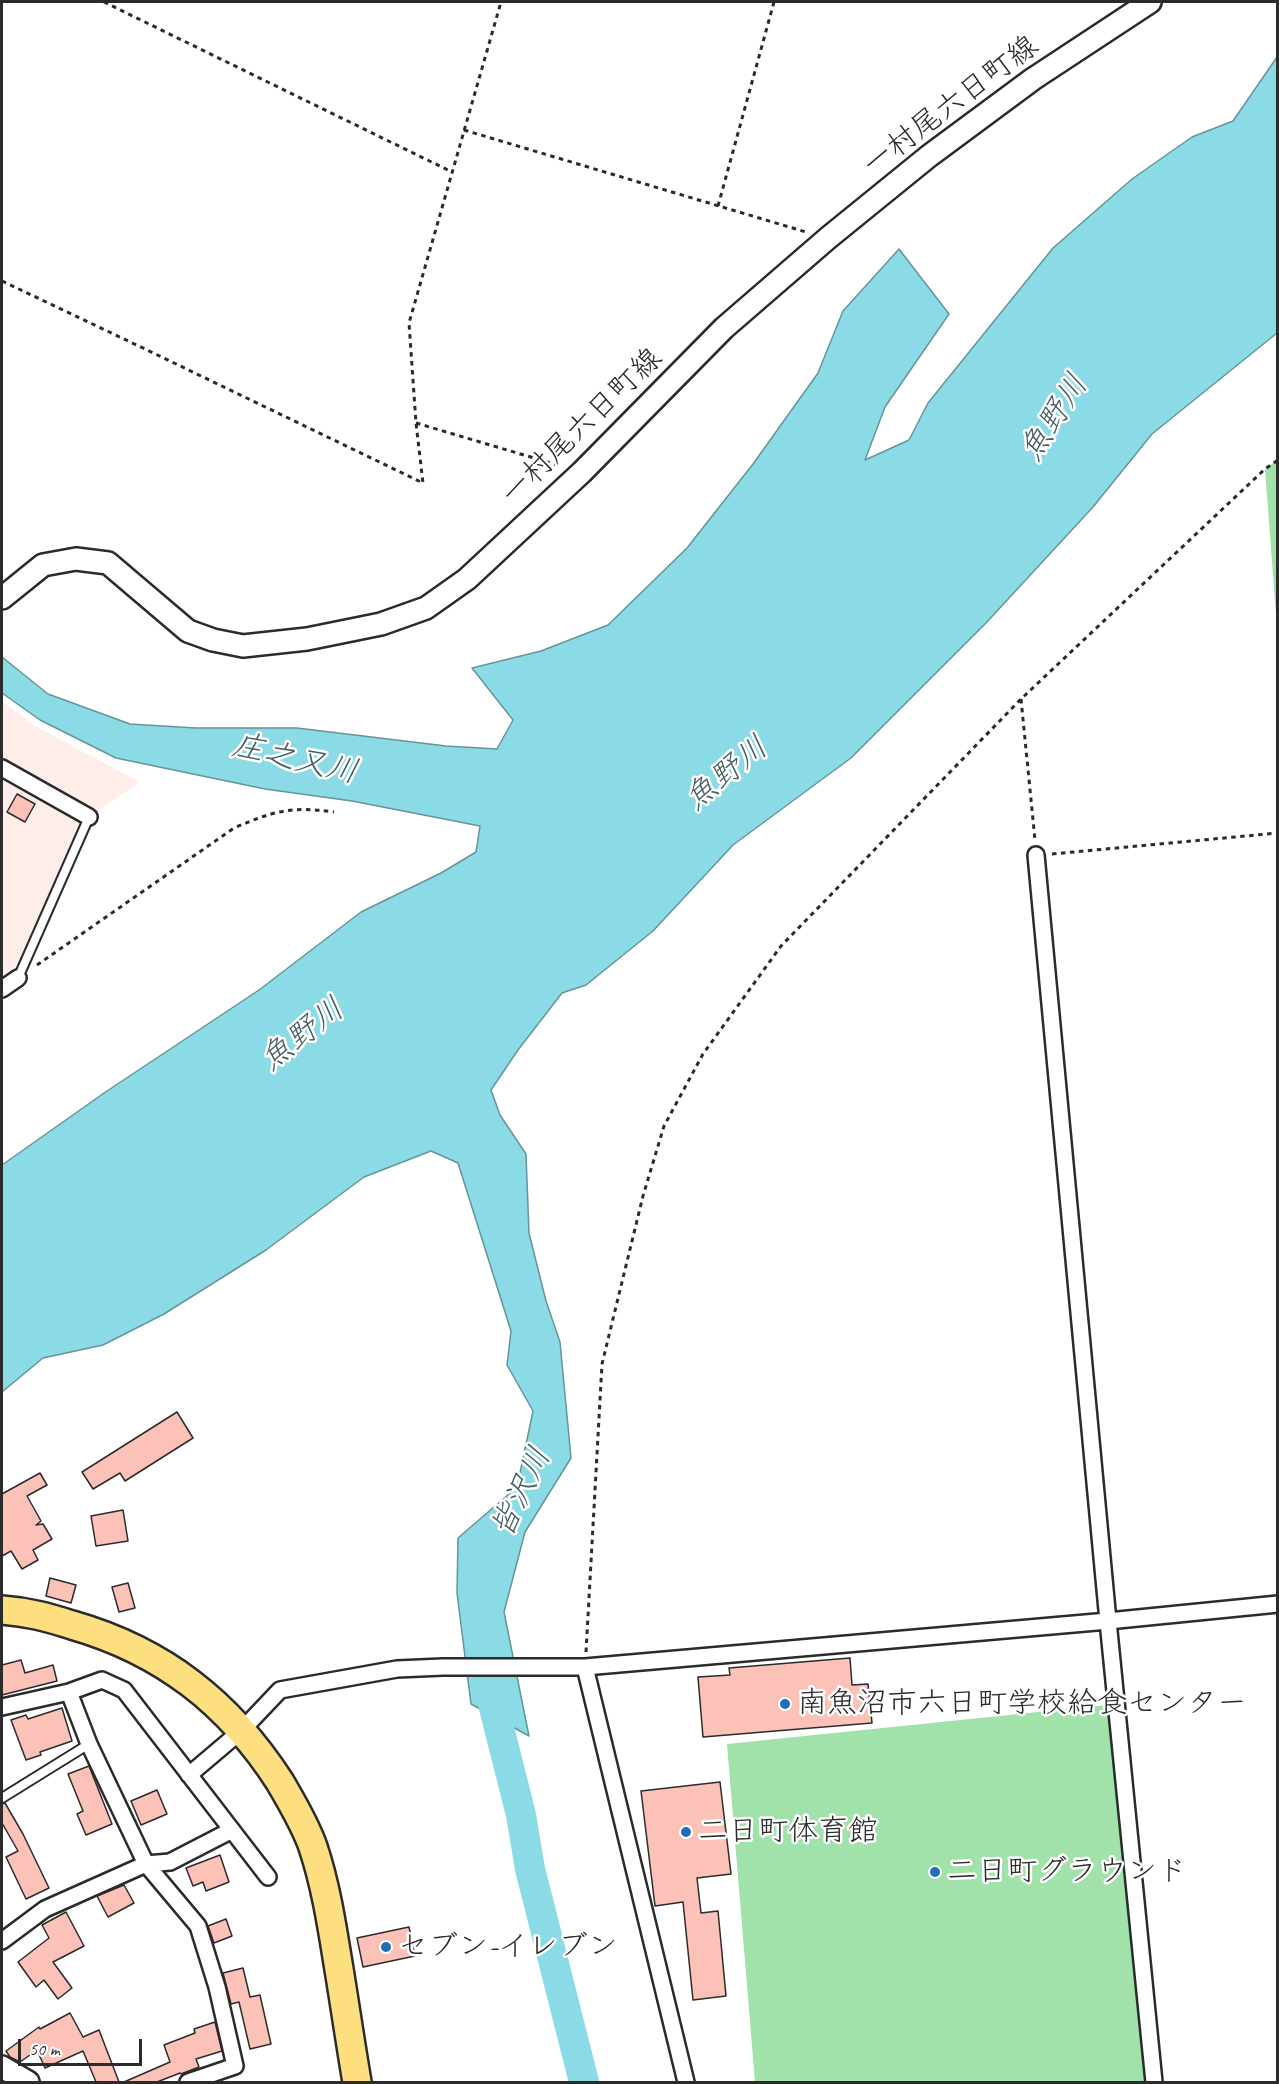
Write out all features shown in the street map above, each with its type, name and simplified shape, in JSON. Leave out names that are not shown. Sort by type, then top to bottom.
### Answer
[{"type":"highway","points":[[2,1610],[29,1612],[88,1629],[133,1646],[177,1671],[212,1700],[242,1730],[264,1758],[294,1805],[313,1846],[327,1897],[357,2082]]},
{"type":"main road","name":"一村尾六日町線","points":[[3,596],[43,565],[76,559],[108,563],[188,631],[213,640],[243,646],[307,639],[381,624],[426,608],[467,579],[582,472],[724,328],[828,238],[929,156],[1014,93],[1150,2]]},
{"type":"main road","points":[[2,2067],[28,2082]]},
{"type":"street","points":[[2,768],[89,817]]},
{"type":"street","points":[[1036,855],[1154,2082]]},
{"type":"street","points":[[2,989],[18,978]]},
{"type":"street","points":[[189,1775],[242,1730],[280,1689],[397,1669],[585,1667],[1278,1604]]},
{"type":"street","points":[[585,1667],[687,2082]]},
{"type":"street","points":[[2,1707],[69,1692],[102,1680],[124,1690],[268,1877]]},
{"type":"street","points":[[69,1692],[89,1744],[146,1864],[198,1926],[217,1987],[235,2066],[188,2082]]},
{"type":"street","points":[[2,1941],[45,1909],[146,1864],[170,1862],[232,1830]]},
{"type":"lane","points":[[18,978],[89,817]]},
{"type":"lane","points":[[2,1798],[89,1744]]},
{"type":"path","points":[[104,2],[452,172]]},
{"type":"path","points":[[2,281],[423,483],[409,323],[501,2]]},
{"type":"path","points":[[718,206],[774,2]]},
{"type":"path","points":[[464,130],[828,238]]},
{"type":"path","points":[[416,423],[582,472]]},
{"type":"path","points":[[585,1667],[602,1364],[643,1196],[664,1126],[703,1054],[781,946],[1021,699],[1278,460]]},
{"type":"path","points":[[1021,699],[1036,855],[1278,833]]},
{"type":"path","points":[[18,978],[234,828],[270,813],[304,808],[334,812]]},
{"type":"shaded area","points":[[2,701],[33,725],[140,782],[89,817],[18,978],[2,989]]},
{"type":"green space","points":[[1277,460],[1277,628],[1265,469]]},
{"type":"green space","name":"二日町グラウンド","points":[[1116,1704],[1154,2082],[755,2082],[727,1744]]},
{"type":"water","points":[[1277,57],[1277,333],[1152,434],[1093,507],[986,623],[851,758],[733,845],[653,931],[586,985],[562,993],[518,1050],[491,1090],[500,1115],[526,1154],[529,1233],[546,1301],[560,1342],[571,1458],[525,1532],[504,1612],[529,1736],[471,1704],[457,1593],[458,1538],[517,1487],[533,1411],[507,1365],[511,1331],[458,1163],[431,1151],[364,1177],[266,1250],[164,1314],[103,1345],[43,1358],[2,1392],[2,1165],[104,1093],[259,990],[361,912],[441,873],[476,852],[480,826],[352,801],[265,789],[116,758],[40,720],[2,693],[2,657],[48,694],[130,724],[196,728],[297,728],[446,746],[497,749],[513,720],[472,668],[541,651],[608,625],[687,548],[753,464],[818,373],[843,311],[899,249],[949,314],[885,407],[865,460],[909,440],[928,403],[1053,248],[1132,179],[1192,137],[1233,121]]},
{"type":"building","points":[[17,794],[35,804],[25,822],[7,812]]},
{"type":"building","points":[[177,1412],[193,1438],[125,1481],[120,1473],[93,1489],[82,1472]]},
{"type":"building","points":[[40,1473],[47,1485],[27,1496],[41,1521],[36,1525],[43,1524],[52,1539],[33,1550],[38,1560],[22,1569],[11,1551],[2,1556],[2,1494]]},
{"type":"building","points":[[123,1510],[128,1541],[96,1546],[91,1516]]},
{"type":"building","points":[[50,1578],[76,1585],[71,1603],[46,1596]]},
{"type":"building","points":[[128,1583],[135,1608],[119,1612],[112,1587]]},
{"type":"building","name":"南魚沼市六日町学校給食センター","points":[[850,1658],[852,1685],[868,1684],[872,1723],[703,1737],[698,1677],[730,1675],[729,1668]]},
{"type":"building","points":[[21,1660],[25,1673],[53,1665],[57,1681],[2,1695],[2,1665]]},
{"type":"building","points":[[62,1708],[72,1741],[40,1752],[41,1755],[26,1760],[11,1720],[26,1715],[28,1719]]},
{"type":"building","points":[[89,1766],[112,1824],[86,1835],[77,1814],[83,1811],[68,1774]]},
{"type":"building","name":"二日町体育館","points":[[720,1782],[731,1874],[697,1878],[701,1913],[718,1911],[726,1996],[693,2000],[683,1902],[655,1906],[641,1791]]},
{"type":"building","points":[[157,1790],[167,1814],[141,1825],[131,1801]]},
{"type":"building","points":[[5,1803],[49,1888],[26,1899],[6,1857],[18,1851],[2,1823],[2,1804]]},
{"type":"building","points":[[220,1855],[229,1882],[206,1891],[203,1882],[193,1886],[186,1868]]},
{"type":"building","points":[[124,1885],[134,1903],[108,1917],[97,1896]]},
{"type":"building","points":[[66,1912],[84,1946],[53,1962],[72,1988],[58,1999],[44,1980],[36,1987],[18,1962],[49,1938],[42,1925]]},
{"type":"building","points":[[226,1919],[232,1936],[214,1943],[208,1926]]},
{"type":"building","name":"セブン-イレブン","points":[[409,1927],[415,1956],[363,1967],[357,1938]]},
{"type":"building","points":[[243,1968],[250,1997],[260,1995],[271,2044],[250,2049],[239,2002],[231,2004],[223,1973]]},
{"type":"building","points":[[70,2013],[83,2037],[99,2030],[119,2082],[96,2082],[83,2051],[45,2068],[37,2050],[20,2062],[10,2057],[6,2051],[39,2027],[40,2029]]},
{"type":"building","points":[[215,2022],[222,2051],[196,2059],[199,2067],[157,2082],[124,2082],[170,2062],[164,2045],[195,2033],[194,2029]]},
{"type":"waterway","name":"皆沢川","points":[[487,1680],[521,1815],[530,1869],[584,2082]]},
{"type":"place","name":"南魚沼市六日町学校給食センター","points":[[785,1704]]},
{"type":"place","name":"二日町体育館","points":[[686,1832]]},
{"type":"place","name":"二日町グラウンド","points":[[935,1872]]},
{"type":"place","name":"セブン-イレブン","points":[[386,1947]]},
{"type":"water label","name":"魚野川","points":[[1055,418]]},
{"type":"water label","name":"庄之又川","points":[[295,760]]},
{"type":"water label","name":"魚野川","points":[[727,774]]},
{"type":"water label","name":"魚野川","points":[[303,1035]]}]
